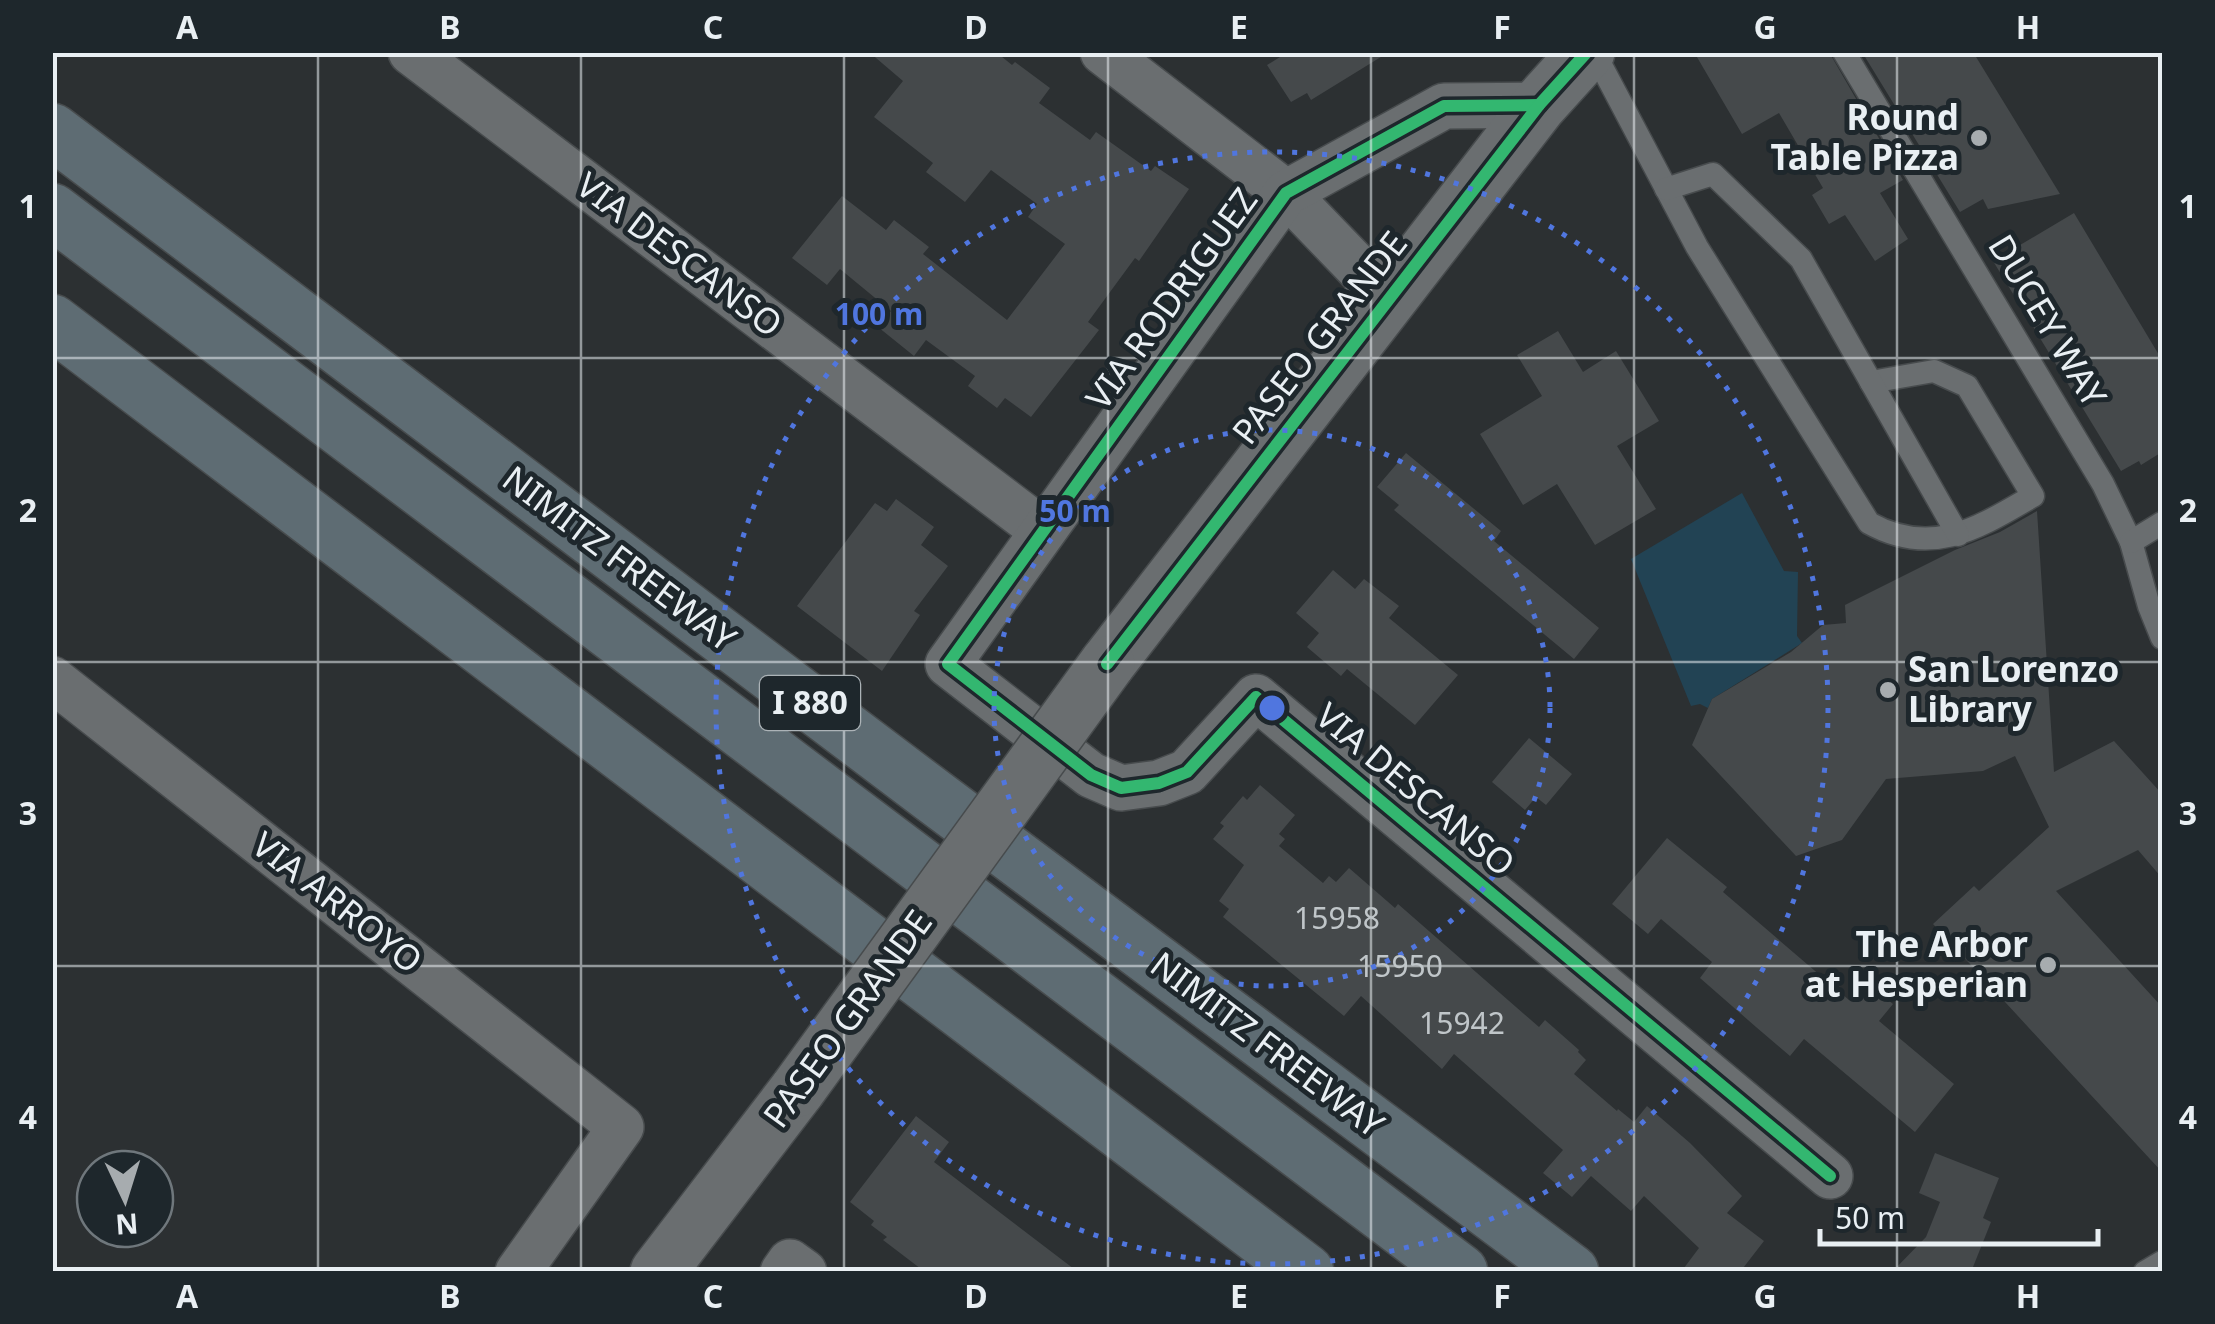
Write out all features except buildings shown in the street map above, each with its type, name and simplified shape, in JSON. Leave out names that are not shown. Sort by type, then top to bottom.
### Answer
[{"type":"highway","name":"NIMITZ FREEWAY","points":[[52,131],[1571,1272]]},
{"type":"highway","name":"I 880","points":[[52,210],[1460,1272]]},
{"type":"highway","points":[[52,322],[1306,1272]]},
{"type":"street","name":"VIA DESCANSO","points":[[412,52],[1042,530]]},
{"type":"street","points":[[1103,52],[1286,193],[1366,276],[1374,316]]},
{"type":"street","name":"PASEO GRANDE","points":[[658,1272],[798,1089],[1107,664],[1539,105],[1590,52]]},
{"type":"street","name":"VIA RODRIGUEZ","points":[[948,664],[1286,193],[1444,106],[1539,105]]},
{"type":"street","name":"VIA DESCANSO","points":[[948,664],[1092,775],[1121,788],[1159,783],[1187,772],[1256,697],[1830,1176]]},
{"type":"street","name":"VIA ARROYO","points":[[52,679],[621,1126],[518,1272]]},
{"type":"lane","points":[[1590,52],[1697,247],[1869,523],[1891,535],[1958,535],[2033,496],[1967,386],[1934,371],[1871,382]]},
{"type":"lane","name":"DUCEY WAY","points":[[1844,52],[2104,484],[2131,542],[2162,638]]},
{"type":"lane","points":[[1666,189],[1713,174],[1801,259],[1958,535]]},
{"type":"lane","points":[[2131,542],[2162,523]]},
{"type":"lane","points":[[2146,1272],[2162,1262]]},
{"type":"shaded area","points":[[1742,493],[1784,571],[1798,572],[1797,636],[1802,643],[1712,699],[1708,708],[1700,704],[1691,706],[1631,559]]},
{"type":"cycle path","points":[[1107,664],[1539,105],[1587,52]]},
{"type":"cycle path","points":[[1539,105],[1444,106],[1286,193],[948,664],[1091,775],[1121,788],[1159,783],[1187,772],[1256,697],[1830,1176]]},
{"type":"place","name":"Round Table Pizza","points":[[1979,138]]},
{"type":"place","name":"San Lorenzo Library","points":[[1888,690]]},
{"type":"place","name":"The Arbor at Hesperian","points":[[2048,965]]}]
